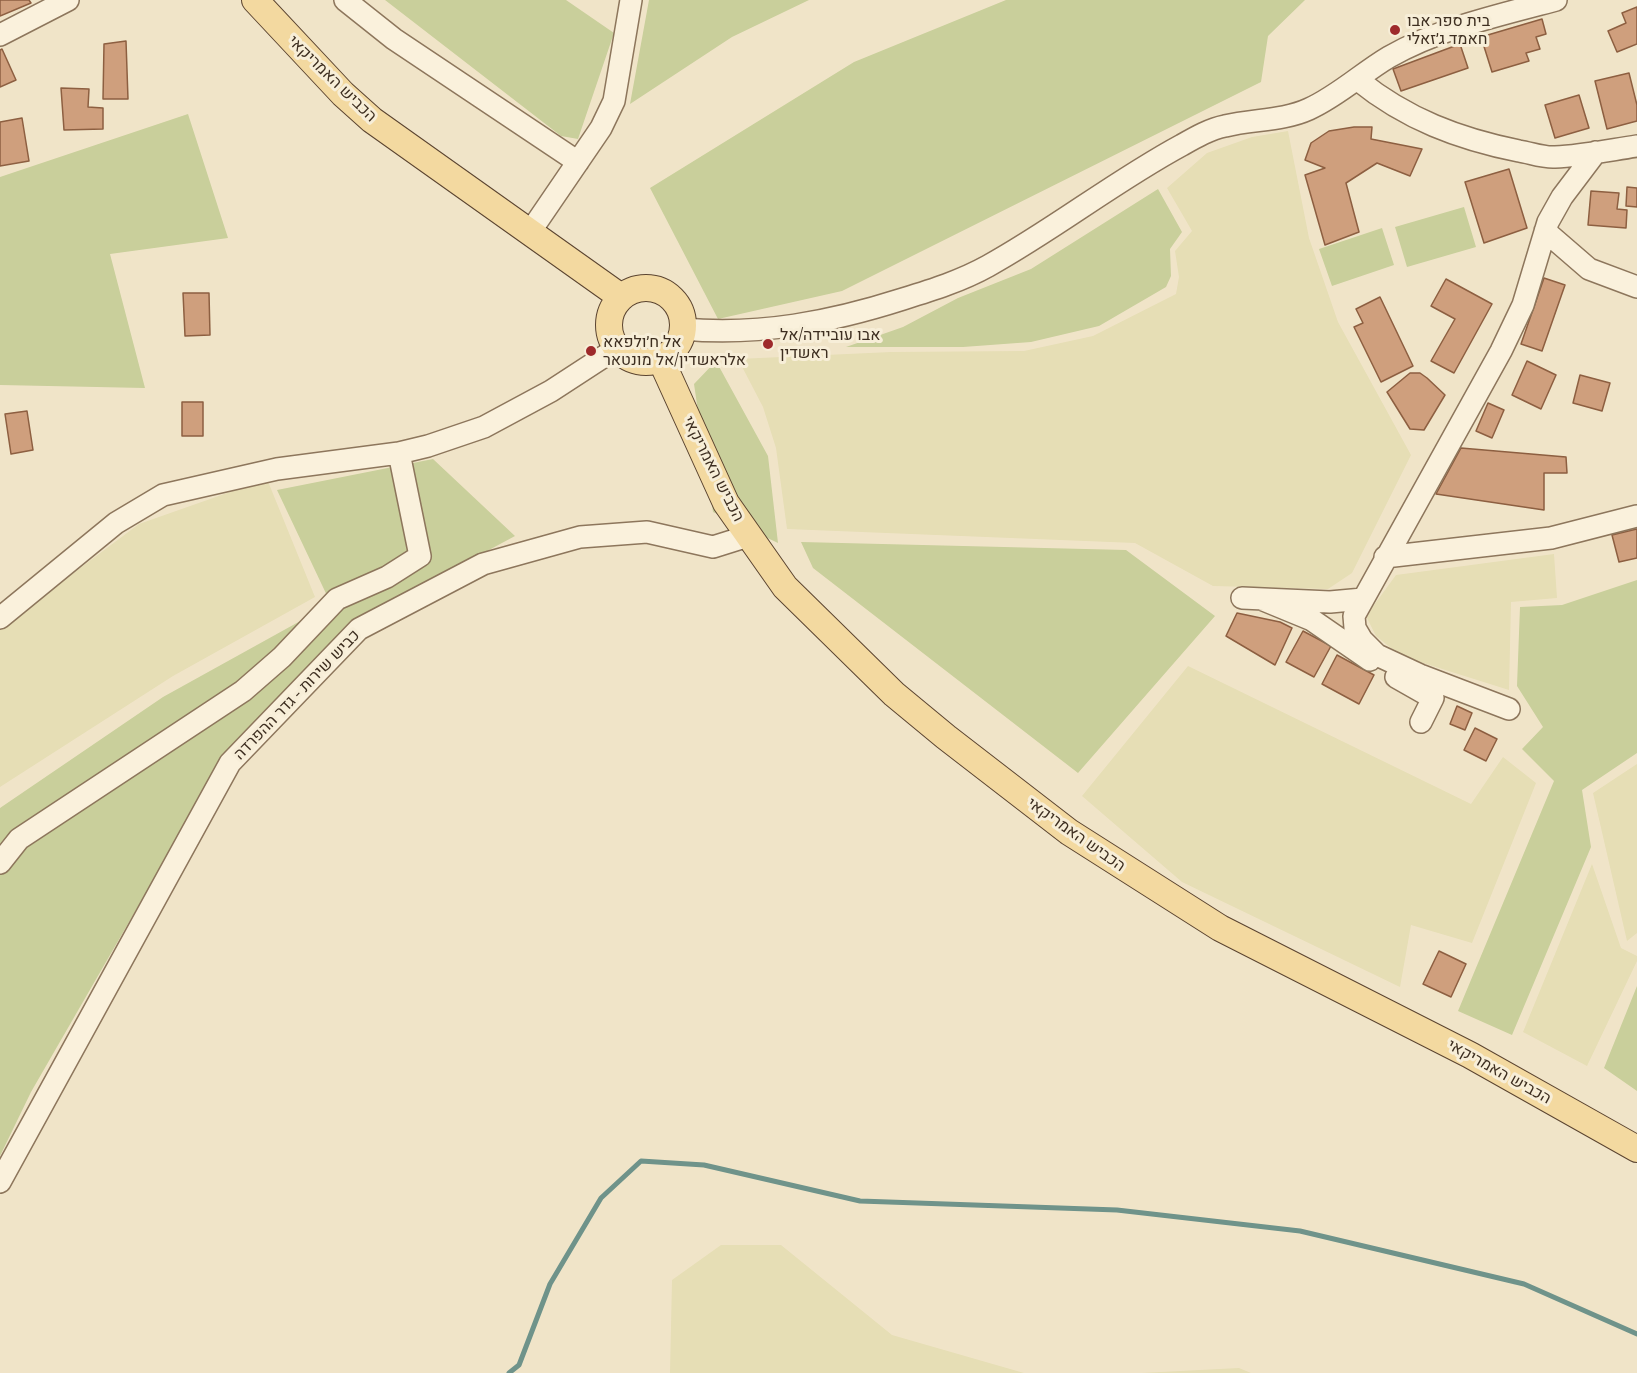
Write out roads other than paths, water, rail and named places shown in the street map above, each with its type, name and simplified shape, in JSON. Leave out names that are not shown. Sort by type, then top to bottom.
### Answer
[{"type":"main road","name":"הכביש האמריקאי","points":[[255,0],[346,97],[405,145],[621,297]]},
{"type":"main road","points":[[644,287],[657,289],[669,295],[680,310],[683,329],[676,347],[661,360],[637,362],[617,348],[609,327],[614,306],[621,297],[644,287]]},
{"type":"main road","name":"הכביש האמריקאי","points":[[661,360],[726,503],[785,587],[894,694],[993,775],[1069,832],[1220,928],[1470,1055],[1637,1149]]},
{"type":"street","points":[[0,35],[69,0]]},
{"type":"street","points":[[345,0],[394,39],[578,162]]},
{"type":"street","points":[[530,232],[601,128],[614,101],[631,0]]},
{"type":"street","points":[[683,329],[724,333],[781,329],[841,318],[956,281],[1018,249],[1120,182],[1205,133],[1224,126],[1290,115],[1310,109],[1358,80],[1388,58],[1420,42],[1484,19],[1556,0]]},
{"type":"street","points":[[1358,80],[1386,103],[1412,117],[1461,136],[1553,157],[1637,146]]},
{"type":"street","points":[[1509,709],[1377,656],[1362,640],[1356,628],[1354,616],[1501,351],[1523,305],[1545,231],[1562,197],[1596,152]]},
{"type":"street","points":[[1545,231],[1589,269],[1637,287]]},
{"type":"street","points":[[0,618],[116,523],[163,495],[286,467],[399,453],[484,427],[551,391],[617,348]]},
{"type":"street","points":[[0,863],[19,839],[243,691],[282,657],[337,599],[387,577],[420,556],[399,453]]},
{"type":"street","points":[[1385,557],[1551,538],[1637,516]]},
{"type":"street","name":"כביש שירות - גדר ההפרדה","points":[[0,1182],[230,763],[359,629],[483,564],[580,537],[647,532],[713,547],[748,536]]},
{"type":"street","points":[[1363,599],[1330,602],[1252,599],[1312,620],[1388,673],[1433,698],[1421,722]]},
{"type":"waterway","points":[[509,1373],[519,1365],[550,1284],[601,1198],[641,1161],[704,1165],[860,1201],[1117,1210],[1300,1231],[1524,1284],[1637,1334]]},
{"type":"place","name":"בית ספר אבו חאמד ג׳זאלי","points":[[1395,30]]},
{"type":"place","name":"אבו עוביידה/אל ראשדין","points":[[768,344]]},
{"type":"place","name":"אל ח׳ולפאא אלראשדין/אל מונטאר","points":[[591,351]]}]
